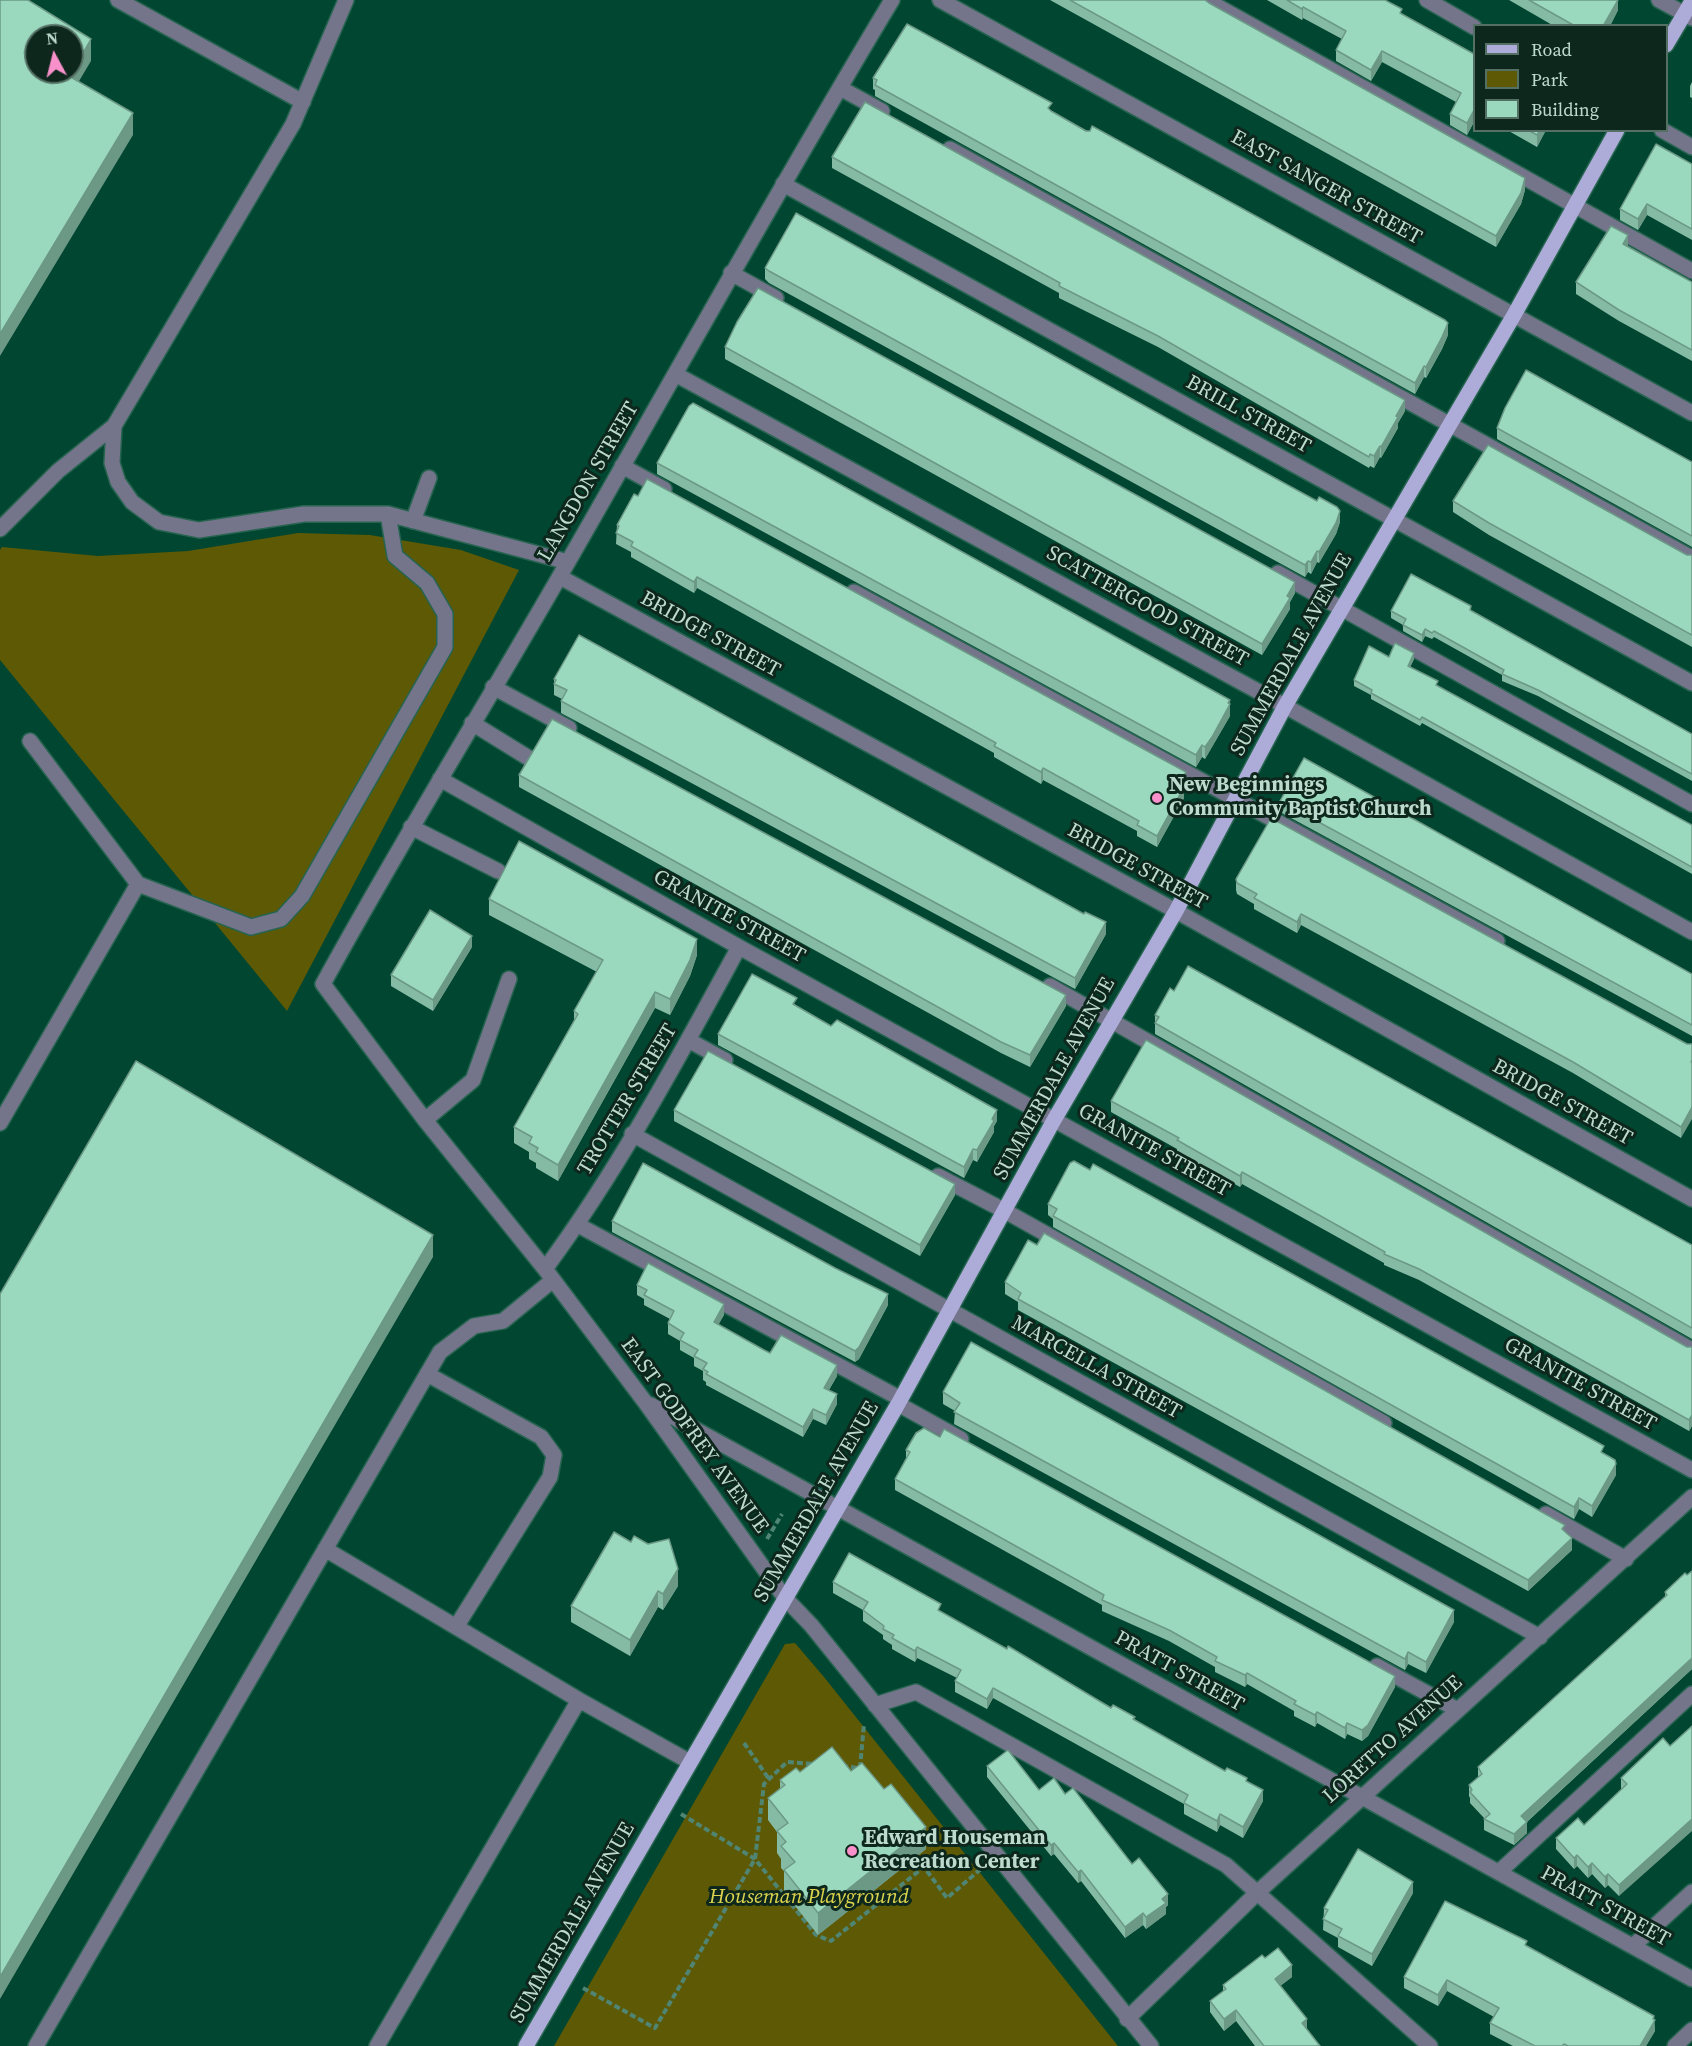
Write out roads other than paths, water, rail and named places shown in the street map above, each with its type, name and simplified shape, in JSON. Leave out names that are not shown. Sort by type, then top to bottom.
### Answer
[{"type":"main road","points":[[1668,42],[1690,11]]},
{"type":"main road","name":"SUMMERDALE AVENUE","points":[[526,2046],[900,1401],[1054,1120],[1176,911],[1285,706],[1514,315],[1616,132]]},
{"type":"street","points":[[118,0],[303,102]]},
{"type":"street","points":[[0,529],[58,471],[114,426],[293,124],[346,0]]},
{"type":"street","name":"LANGDON STREET","points":[[323,984],[411,827],[560,577],[731,273],[892,0]]},
{"type":"street","name":"EAST SANGER STREET","points":[[940,0],[1692,413]]},
{"type":"street","points":[[1206,0],[1692,271]]},
{"type":"street","points":[[1427,0],[1473,26]]},
{"type":"street","points":[[1659,0],[1690,11]]},
{"type":"street","points":[[840,88],[892,117]]},
{"type":"street","points":[[1666,132],[1692,147]]},
{"type":"street","points":[[935,140],[1692,558]]},
{"type":"street","name":"BRILL STREET","points":[[783,184],[1692,683]]},
{"type":"street","points":[[731,273],[794,307]]},
{"type":"street","name":"SCATTERGOOD STREET","points":[[675,374],[1285,706],[1692,932]]},
{"type":"street","points":[[114,426],[112,463],[118,482],[132,502],[159,522],[199,530],[304,514],[388,514],[568,562]]},
{"type":"street","points":[[622,466],[674,494]]},
{"type":"street","points":[[413,521],[429,478]]},
{"type":"street","points":[[30,741],[138,884],[251,927],[280,919],[302,896],[445,647],[445,614],[427,583],[395,556],[388,514]]},
{"type":"street","points":[[1269,568],[1692,804]]},
{"type":"street","name":"BRIDGE STREET","points":[[560,577],[1690,1193]]},
{"type":"street","points":[[841,585],[1506,946]]},
{"type":"street","points":[[493,687],[579,733]]},
{"type":"street","points":[[472,723],[527,757]]},
{"type":"street","name":"GRANITE STREET","points":[[441,779],[739,947],[1692,1470]]},
{"type":"street","points":[[411,827],[498,871]]},
{"type":"street","points":[[0,1123],[138,884]]},
{"type":"street","name":"TROTTER STREET","points":[[36,2046],[440,1352],[474,1326],[503,1321],[549,1275],[688,1040],[739,947]]},
{"type":"street","points":[[1031,976],[1692,1350]]},
{"type":"street","points":[[425,1120],[473,1080],[509,980]]},
{"type":"street","name":"EAST GODFREY AVENUE","points":[[323,984],[425,1120],[549,1275],[645,1402],[785,1598],[811,1625],[1150,2046]]},
{"type":"street","points":[[688,1040],[744,1070]]},
{"type":"street","name":"MARCELLA STREET","points":[[632,1134],[1540,1637]]},
{"type":"street","points":[[921,1167],[1005,1211],[1397,1431]]},
{"type":"street","points":[[578,1225],[900,1401],[980,1449]]},
{"type":"street","points":[[427,1374],[541,1437],[554,1455],[550,1477],[456,1627]]},
{"type":"street","name":"PRATT STREET","points":[[645,1402],[1692,1979]]},
{"type":"street","name":"LORETTO AVENUE","points":[[1127,2019],[1258,1892],[1456,1709],[1540,1637],[1692,1497]]},
{"type":"street","points":[[1533,1507],[1626,1559]]},
{"type":"street","points":[[325,1550],[579,1700],[690,1762]]},
{"type":"street","points":[[1363,1659],[1456,1709]]},
{"type":"street","points":[[871,1701],[916,1692],[1226,1865],[1430,2046]]},
{"type":"street","points":[[1499,1872],[1692,1694]]},
{"type":"street","points":[[377,2046],[579,1700]]},
{"type":"street","points":[[1633,1946],[1692,1892]]},
{"type":"street","points":[[1675,2046],[1692,2030]]},
{"type":"place","name":"New Beginnings Community Baptist Church","points":[[1157,798]]},
{"type":"place","name":"Edward Houseman Recreation Center","points":[[852,1851]]},
{"type":"park label","name":"Houseman Playground","points":[[809,1898]]}]
